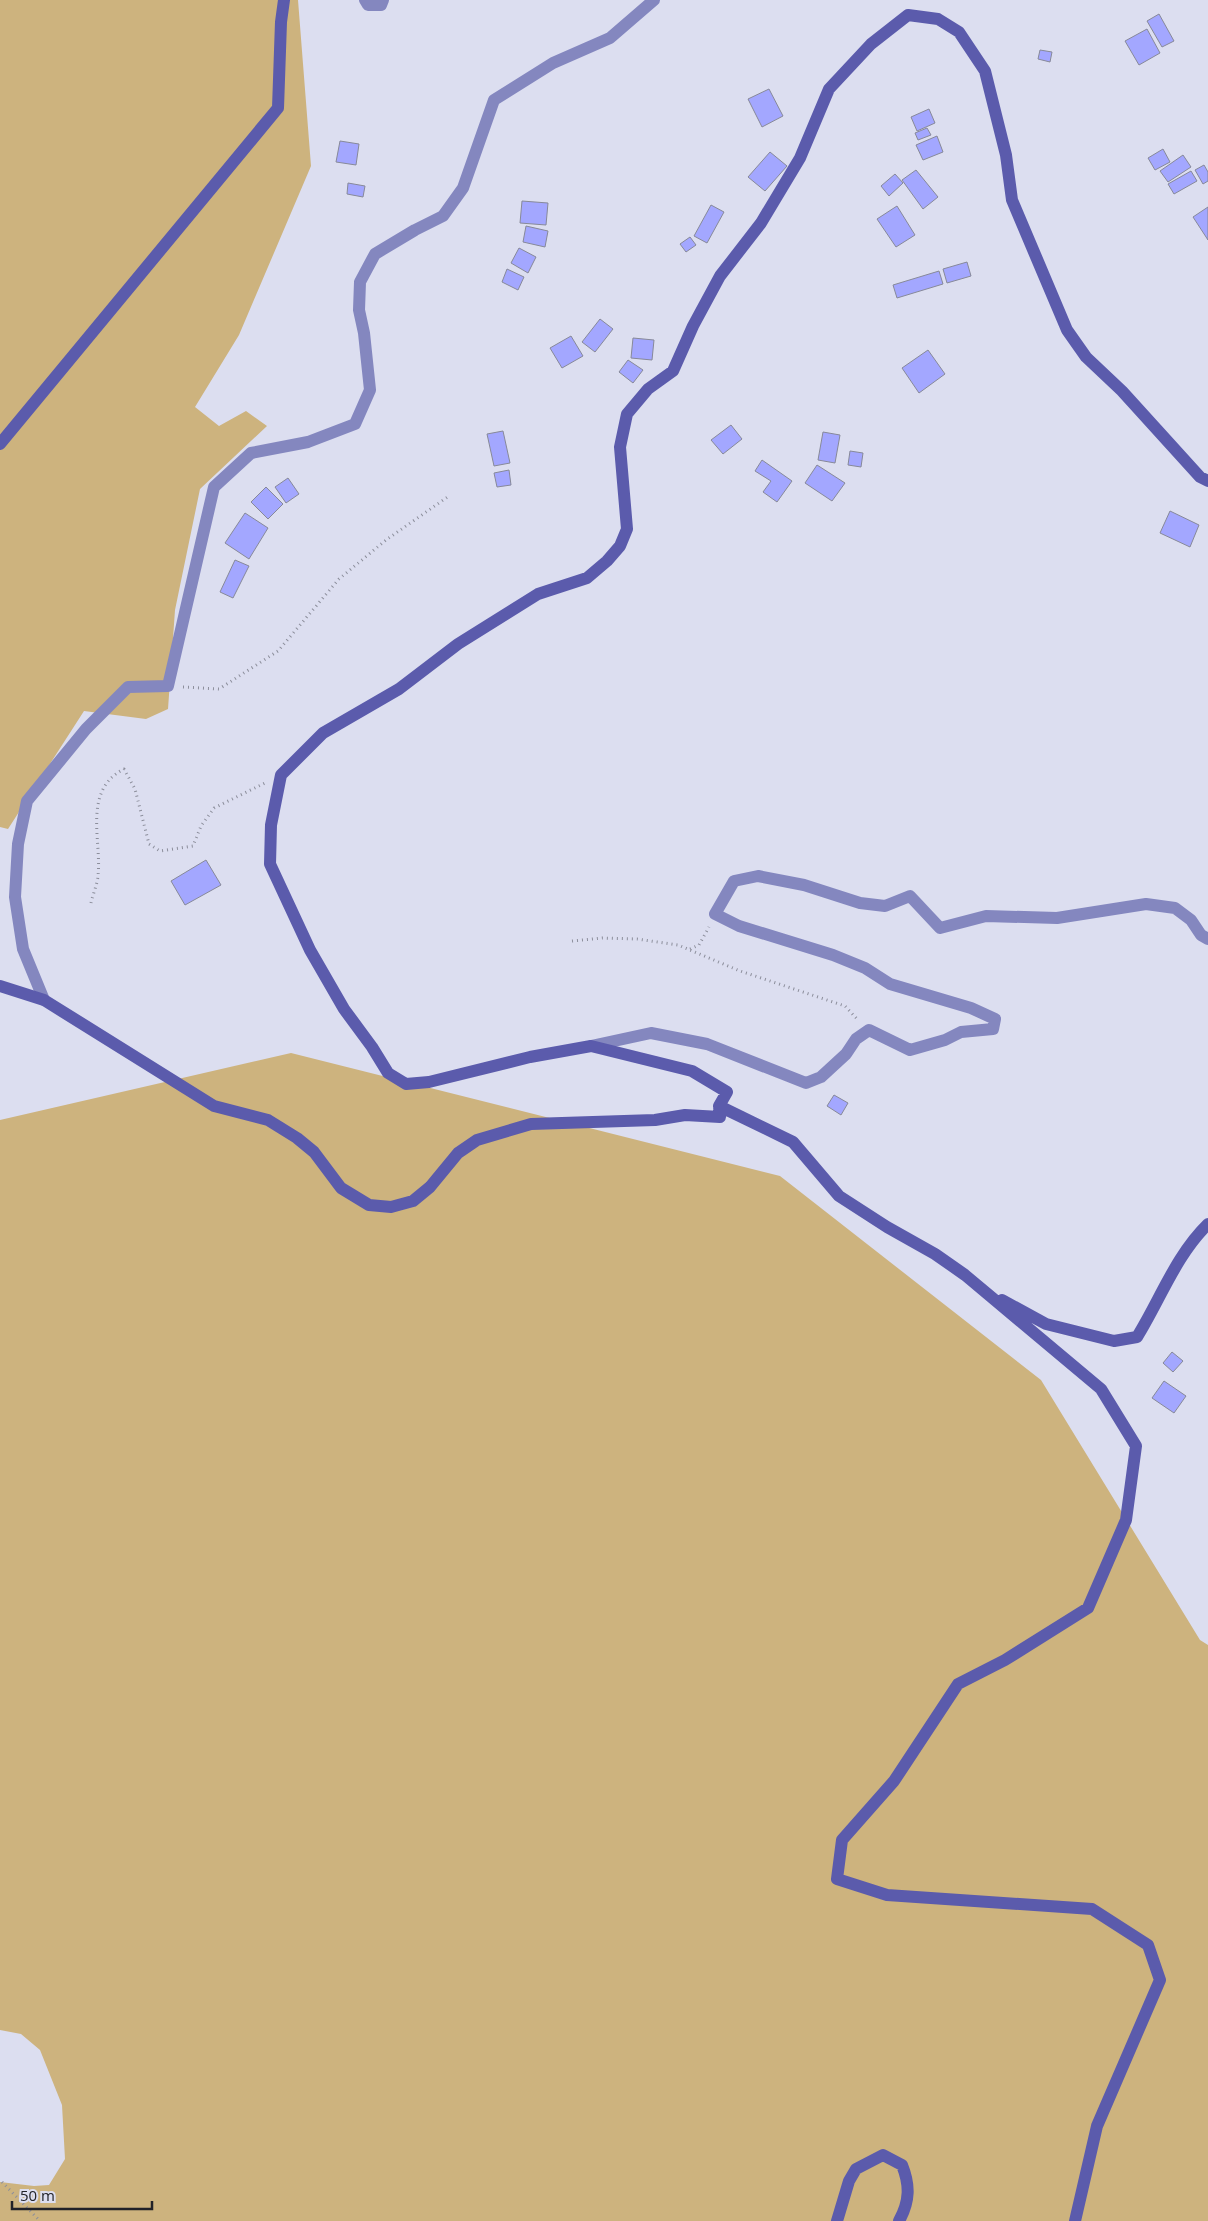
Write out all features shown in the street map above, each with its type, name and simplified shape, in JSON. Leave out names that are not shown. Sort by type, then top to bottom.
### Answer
[{"type":"main road","points":[[0,444],[278,108],[280,22],[284,0]]},
{"type":"main road","points":[[0,986],[44,1000],[214,1106],[268,1120],[297,1138],[314,1152],[340,1188],[369,1205],[392,1207],[413,1201],[430,1187],[458,1153],[477,1140],[530,1124],[655,1120],[685,1116],[720,1117],[719,1106],[727,1092],[692,1070],[592,1046],[530,1057],[429,1082],[406,1084],[388,1073],[372,1047],[344,1010],[315,958],[270,864],[271,825],[281,775],[323,733],[399,689],[458,644],[538,594],[587,578],[607,561],[620,546],[627,529],[620,447],[627,414],[648,389],[673,371],[693,326],[720,276],[761,223],[800,158],[829,89],[871,44],[908,14],[938,19],[959,32],[985,71],[1006,155],[1012,200],[1067,330],[1086,357],[1122,391],[1200,477],[1208,481]]},
{"type":"main road","points":[[719,1106],[793,1142],[839,1196],[887,1227],[935,1254],[978,1287],[1101,1389],[1136,1446],[1126,1520],[1088,1608],[1005,1660],[958,1684],[894,1781],[842,1840],[837,1879],[887,1895],[1092,1909],[1148,1944],[1160,1980],[1097,2126],[1075,2221]]},
{"type":"main road","points":[[978,1287],[1046,1324],[1114,1341],[1137,1337],[1181,1258],[1198,1233],[1208,1224]]},
{"type":"main road","points":[[837,2221],[849,2181],[856,2169],[883,2155],[902,2165],[909,2183],[907,2201],[899,2221]]},
{"type":"street","points":[[280,22],[288,0]]},
{"type":"street","points":[[365,0],[368,5],[381,5],[383,0]]},
{"type":"street","points":[[44,1000],[23,949],[15,897],[18,844],[27,801],[86,729],[128,687],[168,686],[214,487],[251,453],[308,442],[355,424],[370,390],[359,310],[360,282],[375,254],[443,216],[463,188],[494,100],[553,63],[610,38],[654,0]]},
{"type":"street","points":[[592,1046],[651,1033],[707,1044],[806,1083],[821,1078],[846,1054],[856,1039],[869,1030],[910,1050],[945,1040],[961,1032],[993,1029],[995,1018],[971,1008],[890,984],[865,968],[833,955],[739,926],[714,914],[734,880],[758,876],[804,885],[869,904],[885,906],[910,896],[940,928],[986,916],[1057,918],[1146,904],[1175,908],[1191,920],[1201,935],[1208,940]]},
{"type":"path","points":[[168,686],[219,689],[278,651],[339,579],[386,540],[449,496]]},
{"type":"path","points":[[91,903],[98,876],[95,823],[102,794],[111,776],[124,769],[136,789],[149,844],[160,851],[193,846],[201,826],[214,808],[281,775]]},
{"type":"path","points":[[690,950],[699,945],[714,914]]},
{"type":"path","points":[[572,941],[602,938],[637,939],[678,945],[740,971],[844,1006],[869,1030]]},
{"type":"path","points":[[2,2182],[40,2221]]},
{"type":"shaded area","points":[[0,0],[298,0],[311,166],[239,335],[195,407],[219,426],[246,411],[267,426],[200,489],[175,610],[168,709],[146,719],[84,711],[8,829],[0,827]]},
{"type":"shaded area","points":[[291,1053],[780,1176],[1041,1380],[1200,1640],[1208,1645],[1208,2221],[0,2221],[0,2182],[34,2186],[49,2185],[65,2159],[62,2105],[40,2050],[21,2034],[0,2030],[0,1120]]},
{"type":"building","points":[[1159,14],[1174,41],[1162,47],[1147,21]]},
{"type":"building","points":[[1147,29],[1160,53],[1139,65],[1125,41]]},
{"type":"building","points":[[1040,50],[1052,52],[1050,62],[1038,59]]},
{"type":"building","points":[[769,89],[783,116],[762,127],[748,99]]},
{"type":"building","points":[[929,109],[935,123],[917,131],[911,117]]},
{"type":"building","points":[[927,128],[931,135],[918,140],[915,133]]},
{"type":"building","points":[[937,136],[943,152],[923,160],[916,145]]},
{"type":"building","points":[[340,141],[359,144],[356,165],[336,162]]},
{"type":"building","points":[[1163,149],[1170,162],[1155,170],[1148,158]]},
{"type":"building","points":[[770,152],[787,166],[765,191],[748,177]]},
{"type":"building","points":[[1183,155],[1191,167],[1168,182],[1160,171]]},
{"type":"building","points":[[1204,165],[1208,172],[1208,181],[1203,184],[1195,170]]},
{"type":"building","points":[[916,170],[938,197],[923,209],[902,180]]},
{"type":"building","points":[[1191,171],[1197,181],[1174,194],[1168,184]]},
{"type":"building","points":[[895,174],[903,183],[889,196],[881,186]]},
{"type":"building","points":[[348,183],[365,186],[363,197],[347,194]]},
{"type":"building","points":[[522,201],[548,203],[546,225],[520,223]]},
{"type":"building","points":[[711,205],[724,212],[707,243],[694,236]]},
{"type":"building","points":[[897,206],[915,235],[896,247],[877,219]]},
{"type":"building","points":[[1208,207],[1208,240],[1193,217]]},
{"type":"building","points":[[526,226],[548,231],[545,247],[523,242]]},
{"type":"building","points":[[690,237],[696,245],[686,252],[680,244]]},
{"type":"building","points":[[519,248],[536,257],[528,273],[511,263]]},
{"type":"building","points":[[967,262],[971,276],[947,283],[943,269]]},
{"type":"building","points":[[507,269],[524,277],[518,290],[502,282]]},
{"type":"building","points":[[939,271],[943,284],[897,298],[893,285]]},
{"type":"building","points":[[600,319],[613,329],[595,352],[582,342]]},
{"type":"building","points":[[571,336],[583,356],[562,368],[550,348]]},
{"type":"building","points":[[633,338],[654,340],[652,360],[631,358]]},
{"type":"building","points":[[928,350],[945,374],[919,393],[902,368]]},
{"type":"building","points":[[628,360],[643,370],[633,383],[619,372]]},
{"type":"building","points":[[731,425],[742,439],[723,454],[711,440]]},
{"type":"building","points":[[503,431],[510,463],[494,466],[487,434]]},
{"type":"building","points":[[823,432],[840,435],[835,463],[818,460]]},
{"type":"building","points":[[850,451],[863,453],[861,467],[848,465]]},
{"type":"building","points":[[762,460],[792,481],[777,502],[763,492],[771,481],[755,471]]},
{"type":"building","points":[[817,465],[845,483],[832,501],[805,483]]},
{"type":"building","points":[[509,470],[511,485],[497,487],[494,473]]},
{"type":"building","points":[[288,478],[299,494],[286,503],[275,487]]},
{"type":"building","points":[[266,487],[283,504],[268,519],[251,502]]},
{"type":"building","points":[[1170,511],[1199,525],[1190,547],[1160,533]]},
{"type":"building","points":[[245,513],[268,528],[249,559],[225,543]]},
{"type":"building","points":[[235,560],[249,566],[233,598],[220,592]]},
{"type":"building","points":[[206,860],[221,885],[185,905],[171,881]]},
{"type":"building","points":[[834,1095],[848,1103],[841,1115],[827,1106]]},
{"type":"building","points":[[1172,1352],[1183,1361],[1173,1372],[1163,1363]]},
{"type":"building","points":[[1164,1381],[1186,1396],[1174,1413],[1152,1398]]}]
